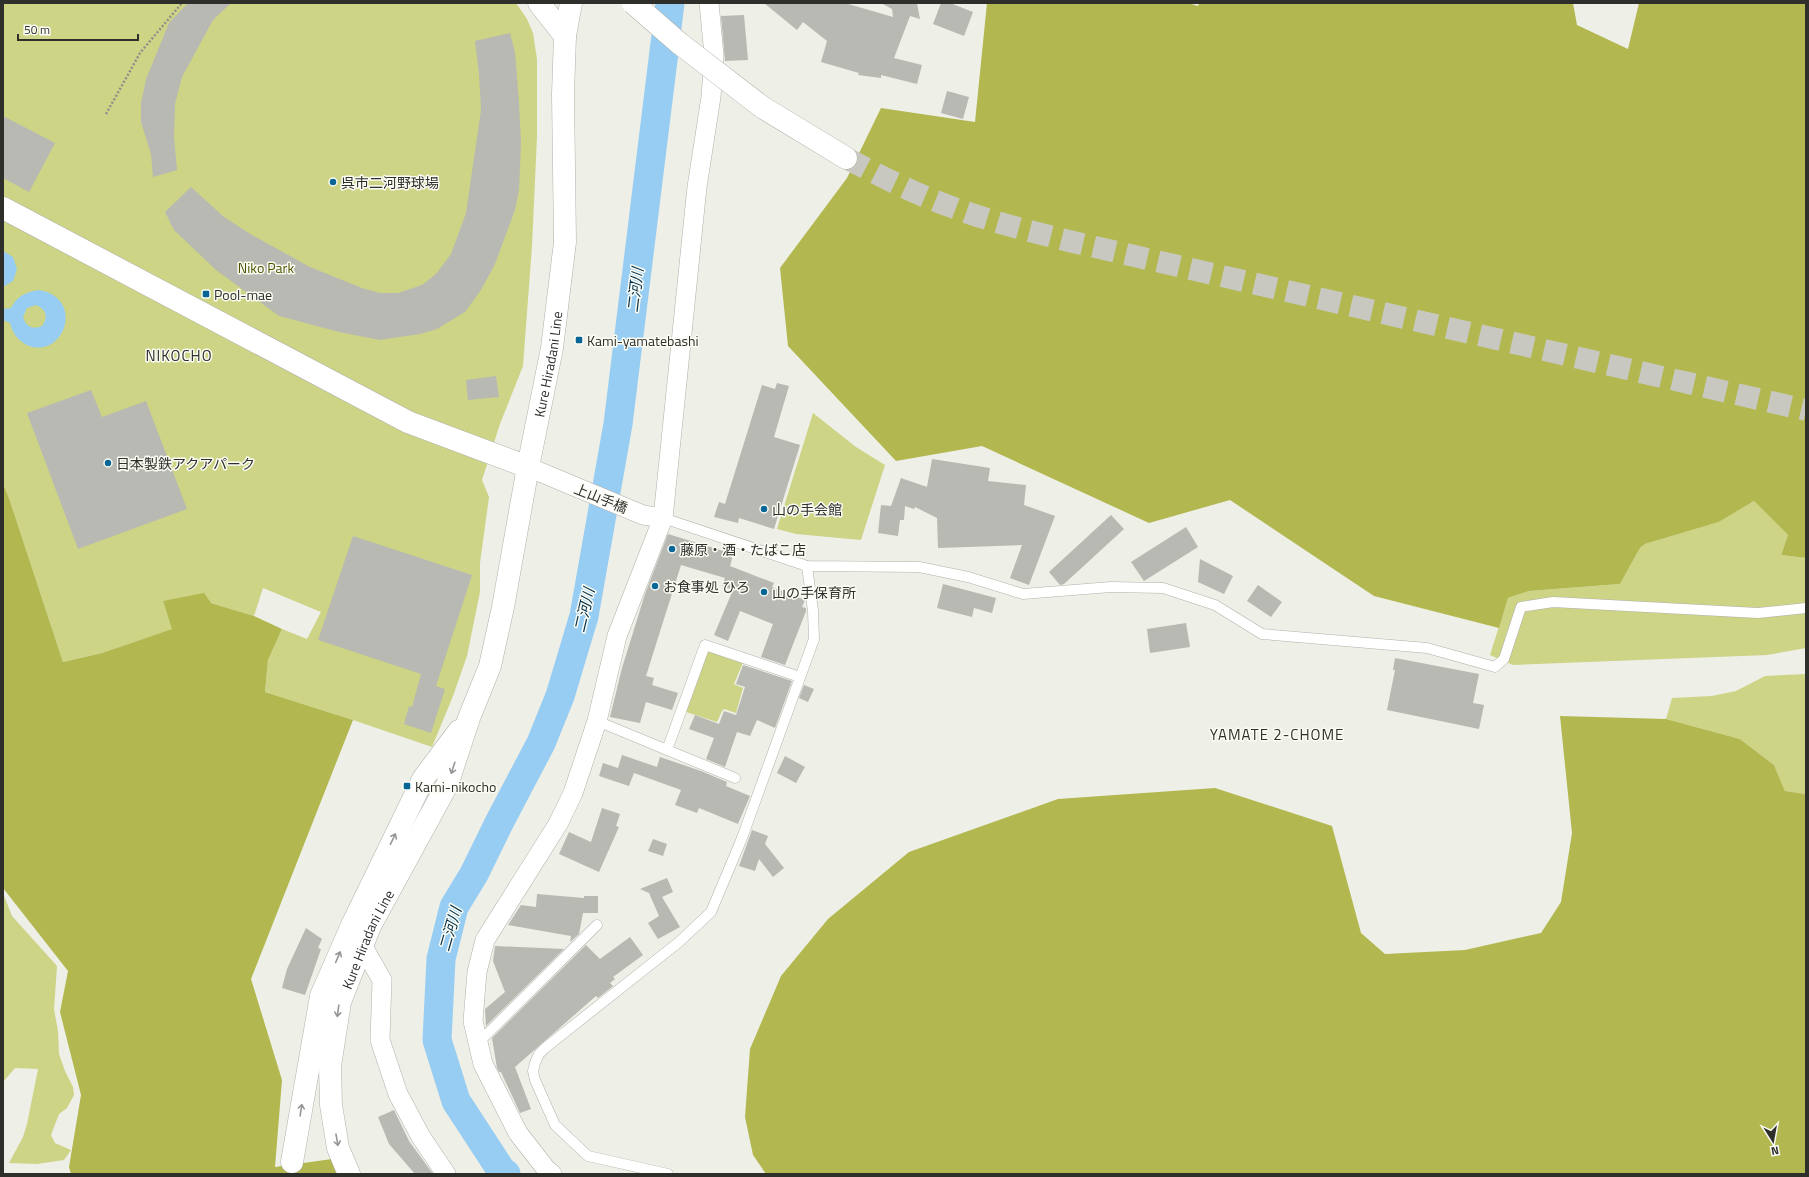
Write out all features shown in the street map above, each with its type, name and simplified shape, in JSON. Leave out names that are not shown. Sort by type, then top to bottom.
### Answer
[{"type":"main road","points":[[539,3],[565,36]]},
{"type":"main road","name":"Kure Hiradani Line","points":[[349,1174],[338,1148],[331,1105],[330,1066],[340,1002],[370,926],[447,785],[469,718],[490,666],[503,607],[528,467],[552,348],[565,242],[563,94],[565,36],[571,3]]},
{"type":"main road","points":[[633,3],[679,43],[762,106],[846,158]]},
{"type":"main road","points":[[3,208],[408,422],[528,467]]},
{"type":"main road","name":"Kure Hiradani Line","points":[[292,1162],[307,1069],[321,996],[353,923],[423,779],[469,718]]},
{"type":"street","points":[[552,1174],[546,1169],[518,1133],[483,1064],[473,1021],[477,972],[485,940],[558,824],[573,793],[597,721],[617,636],[663,518],[697,187],[711,97],[714,55],[709,3]]},
{"type":"street","name":"上山手橋","points":[[528,467],[643,516],[663,518]]},
{"type":"street","points":[[362,945],[382,980],[380,1040],[398,1094],[421,1137],[446,1174]]},
{"type":"lane","points":[[663,518],[806,566],[919,567],[968,577],[1023,594],[1111,586],[1163,588],[1215,605],[1262,634],[1427,648],[1495,667],[1504,659],[1521,607],[1553,602],[1758,613],[1806,608]]},
{"type":"lane","points":[[668,1174],[588,1156],[555,1125],[535,1080],[535,1062],[539,1054],[545,1048],[679,942],[711,912],[742,838],[814,639],[813,611],[806,566]]},
{"type":"lane","points":[[667,750],[705,645],[800,677]]},
{"type":"lane","points":[[597,721],[735,778]]},
{"type":"lane","points":[[478,1043],[597,925]]},
{"type":"path","points":[[106,114],[140,53],[182,3]]},
{"type":"green space","name":"Niko Park","points":[[3,3],[516,3],[527,19],[533,33],[537,59],[537,137],[532,246],[523,366],[500,424],[482,480],[489,497],[480,563],[480,592],[467,656],[453,696],[432,747],[265,692],[268,660],[282,629],[307,639],[321,612],[263,588],[254,616],[211,603],[163,601],[173,629],[102,653],[63,662],[9,498],[3,484]]},
{"type":"green space","points":[[987,3],[1188,3],[1198,6],[1199,3],[1573,3],[1577,25],[1628,49],[1639,3],[1806,3],[1806,558],[1781,555],[1788,535],[1754,501],[1719,522],[1645,544],[1640,548],[1620,584],[1529,591],[1508,598],[1499,628],[1374,596],[1230,500],[1149,523],[982,446],[896,461],[788,346],[780,268],[847,178],[881,108],[975,122]]},
{"type":"green space","points":[[813,413],[856,447],[885,465],[861,540],[796,534],[777,529]]},
{"type":"green space","points":[[3,484],[9,498],[63,662],[102,653],[172,629],[163,601],[204,593],[211,603],[254,616],[282,629],[268,660],[265,692],[353,720],[251,979],[282,1080],[275,1167],[332,1159],[337,1174],[71,1174],[69,1167],[81,1095],[60,1012],[68,971],[3,888]]},
{"type":"green space","points":[[1754,501],[1788,535],[1781,555],[1806,558],[1806,648],[1767,655],[1513,665],[1490,655],[1508,598],[1529,591],[1620,584],[1640,548],[1645,544],[1719,522]]},
{"type":"green space","points":[[706,647],[744,660],[734,684],[743,688],[736,713],[724,709],[717,722],[683,711]]},
{"type":"green space","points":[[1806,674],[1806,794],[1785,791],[1774,765],[1740,739],[1666,719],[1672,698],[1712,696],[1736,691],[1765,676]]},
{"type":"green space","points":[[1560,716],[1666,719],[1740,739],[1774,765],[1785,791],[1806,794],[1806,1174],[766,1174],[753,1155],[745,1117],[750,1049],[781,976],[828,919],[909,852],[1058,799],[1215,788],[1332,826],[1361,933],[1385,954],[1465,950],[1541,933],[1561,902],[1572,833]]},
{"type":"green space","points":[[3,893],[12,916],[57,966],[54,1009],[58,1031],[59,1054],[73,1087],[74,1095],[67,1108],[59,1114],[51,1135],[55,1143],[71,1150],[64,1160],[37,1164],[9,1163],[23,1137],[38,1069],[15,1068],[3,1082]]},
{"type":"water","points":[[3,251],[13,257],[17,269],[13,281],[3,287]]},
{"type":"water","points":[[39,290],[53,295],[62,304],[66,314],[65,326],[60,336],[52,343],[42,347],[29,346],[22,342],[14,334],[10,323],[3,320],[3,309],[11,308],[16,300],[26,293]],"holes":[[[36,305],[44,311],[46,316],[44,323],[42,326],[36,328],[30,327],[23,317],[27,308]]]},
{"type":"building","points":[[188,3],[231,3],[213,20],[182,77],[175,104],[174,136],[177,170],[153,177],[151,154],[141,122],[141,103],[146,79],[169,23]]},
{"type":"building","points":[[764,3],[845,3],[893,17],[892,9],[881,3],[917,3],[920,19],[910,16],[894,58],[922,65],[917,84],[881,75],[881,78],[858,75],[859,73],[821,62],[827,41],[803,22],[797,30]]},
{"type":"building","points":[[941,3],[950,3],[973,12],[964,36],[933,24]]},
{"type":"building","points":[[744,15],[748,60],[725,61],[721,16]]},
{"type":"building","points":[[510,33],[515,52],[521,143],[519,190],[515,210],[495,264],[481,290],[465,312],[437,329],[420,334],[380,340],[339,332],[279,316],[216,270],[174,230],[165,212],[191,187],[224,217],[252,235],[310,267],[362,288],[380,293],[398,293],[422,285],[436,274],[451,254],[466,213],[481,110],[475,41]]},
{"type":"building","points":[[947,91],[969,97],[963,119],[941,113]]},
{"type":"building","points":[[3,116],[55,143],[29,192],[3,178]]},
{"type":"building","points":[[496,376],[499,397],[468,400],[466,380]]},
{"type":"building","points":[[777,383],[789,386],[774,437],[800,445],[774,529],[739,518],[738,523],[714,517],[719,502],[725,504],[762,385],[775,389]]},
{"type":"building","name":"日本製鉄アクアパーク","points":[[91,390],[102,417],[146,401],[187,509],[78,549],[27,413]]},
{"type":"building","points":[[932,459],[990,468],[988,481],[1026,485],[1024,505],[1055,516],[1029,585],[1010,578],[1022,545],[938,548],[937,518],[915,507],[914,509],[905,506],[904,520],[900,520],[898,536],[878,533],[881,505],[891,506],[901,478],[927,487]]},
{"type":"building","points":[[1111,515],[1124,529],[1064,584],[1060,585],[1049,572]]},
{"type":"building","points":[[1186,527],[1198,547],[1144,581],[1131,562]]},
{"type":"building","points":[[668,534],[730,553],[732,559],[730,566],[774,583],[772,587],[805,600],[802,607],[806,608],[806,611],[785,665],[761,657],[773,624],[740,611],[728,641],[714,635],[733,590],[722,586],[725,578],[681,565],[646,676],[654,678],[652,685],[678,693],[672,710],[646,702],[640,723],[610,717],[622,668],[645,594]]},
{"type":"building","points":[[353,536],[472,575],[436,686],[445,689],[431,733],[404,724],[409,706],[412,707],[421,674],[318,640]]},
{"type":"building","points":[[1200,559],[1233,576],[1224,594],[1198,582]]},
{"type":"building","points":[[943,584],[996,598],[992,613],[974,608],[972,617],[937,608]]},
{"type":"building","points":[[1258,585],[1282,602],[1271,617],[1247,601]]},
{"type":"building","points":[[1186,623],[1190,647],[1150,653],[1147,629]]},
{"type":"building","points":[[1395,658],[1479,674],[1473,703],[1484,705],[1479,729],[1387,710],[1395,670],[1393,670]]},
{"type":"building","points":[[743,665],[792,681],[775,728],[757,720],[750,736],[737,732],[725,767],[706,759],[714,738],[689,729],[695,715],[719,724],[724,711],[736,715],[745,687],[736,684]]},
{"type":"building","points":[[804,685],[814,689],[808,702],[799,698]]},
{"type":"building","points":[[622,755],[657,767],[660,757],[701,771],[727,782],[726,786],[750,796],[738,824],[699,808],[697,813],[675,805],[681,790],[634,773],[629,786],[599,776],[603,763],[618,768]]},
{"type":"building","points":[[785,756],[805,767],[796,783],[777,773]]},
{"type":"building","points":[[602,808],[620,814],[616,826],[619,827],[599,872],[559,854],[569,832],[591,842]]},
{"type":"building","points":[[752,830],[768,836],[765,844],[784,868],[773,877],[759,859],[755,871],[739,866]]},
{"type":"building","points":[[653,839],[667,844],[663,856],[648,851]]},
{"type":"building","points":[[667,878],[673,892],[662,897],[680,927],[658,939],[648,923],[659,916],[649,893],[640,889]]},
{"type":"building","points":[[537,894],[584,898],[584,896],[598,896],[598,913],[583,913],[579,934],[570,942],[571,936],[508,925],[521,905],[536,907]]},
{"type":"building","points":[[306,928],[322,939],[318,948],[321,949],[305,995],[282,988],[287,969]]},
{"type":"building","points":[[630,937],[643,955],[613,977],[615,979],[610,983],[613,986],[598,998],[596,996],[515,1067],[531,1109],[520,1113],[501,1072],[499,1072],[497,1068],[492,1038],[586,945],[600,959]]},
{"type":"building","points":[[495,946],[564,949],[486,1026],[485,1009],[505,992],[493,961]]},
{"type":"building","points":[[394,1110],[409,1141],[433,1174],[415,1174],[389,1144],[378,1117]]},
{"type":"waterway","name":"二河川","points":[[506,1174],[501,1170],[456,1101],[437,1040],[441,959],[454,907],[474,874],[541,743],[560,696],[584,616],[618,424],[670,3]]},
{"type":"tunnel","points":[[846,158],[922,196],[979,216],[1069,241],[1806,410]]},
{"type":"place","name":"呉市二河野球場","points":[[333,182]]},
{"type":"place","name":"Pool-mae","points":[[206,294]]},
{"type":"place","name":"Kami-yamatebashi","points":[[579,340]]},
{"type":"place","name":"日本製鉄アクアパーク","points":[[108,463]]},
{"type":"place","name":"山の手会館","points":[[764,509]]},
{"type":"place","name":"藤原・酒・たばこ店","points":[[672,549]]},
{"type":"place","name":"お食事処 ひろ","points":[[655,586]]},
{"type":"place","name":"山の手保育所","points":[[764,592]]},
{"type":"place","name":"Kami-nikocho","points":[[407,786]]},
{"type":"district","name":"NIKOCHO","points":[[179,355]]},
{"type":"district","name":"YAMATE 2-CHOME","points":[[1277,734]]}]
